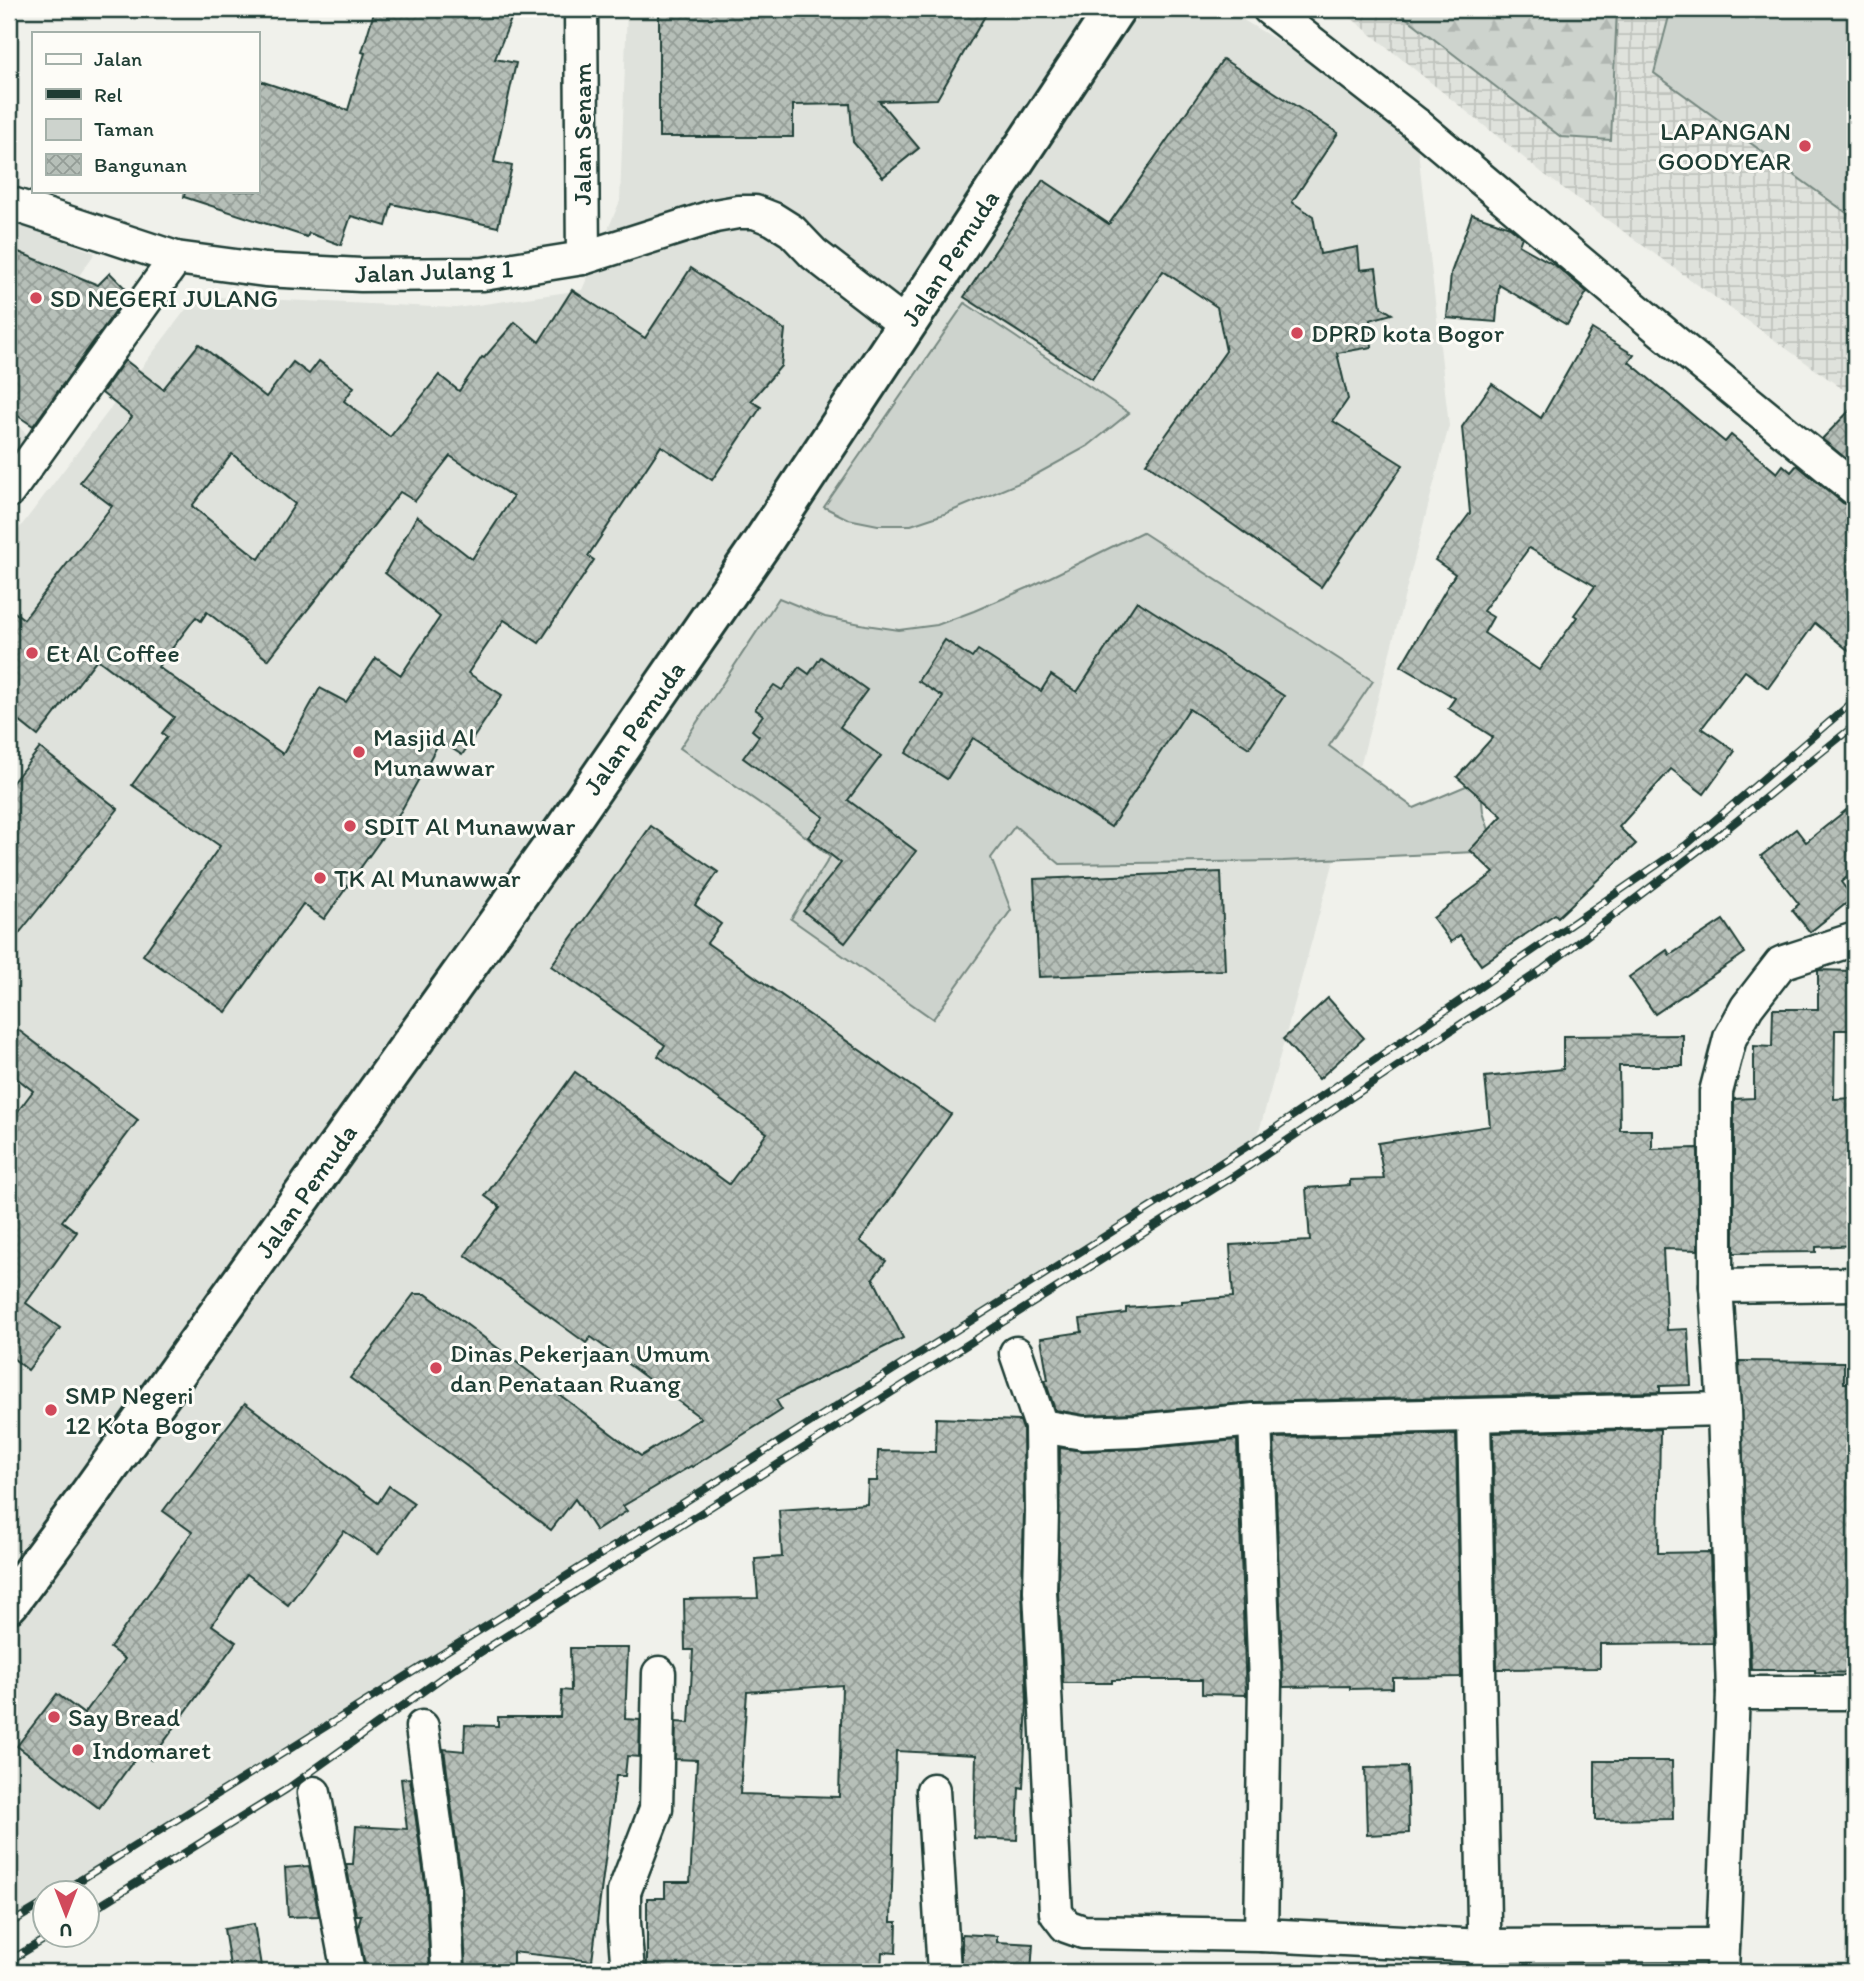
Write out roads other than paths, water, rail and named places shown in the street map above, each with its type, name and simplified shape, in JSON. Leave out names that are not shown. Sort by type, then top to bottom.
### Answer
[{"type":"main road","name":"Jalan Pemuda","points":[[9,1603],[562,833],[764,540],[1115,9]]},
{"type":"street","name":"Jalan Senam","points":[[581,9],[583,258]]},
{"type":"street","points":[[1269,9],[1415,123],[1676,343],[1855,489]]},
{"type":"street","name":"Jalan Julang 1","points":[[9,203],[176,258],[265,270],[388,275],[483,274],[583,258],[715,216],[755,212],[792,231],[814,254],[906,326]]},
{"type":"street","points":[[9,491],[176,258]]},
{"type":"street","points":[[1016,1353],[1041,1426],[1040,1591],[1056,1913],[1066,1926],[1083,1932],[1261,1935],[1485,1959],[1723,1959],[1733,1693],[1724,1409],[1716,1286],[1716,1092],[1730,1038],[1747,1007],[1782,963],[1855,939]]},
{"type":"street","points":[[1716,1286],[1855,1284]]},
{"type":"street","points":[[1041,1426],[1083,1433],[1255,1420],[1724,1409]]},
{"type":"street","points":[[1474,1415],[1485,1959]]},
{"type":"street","points":[[1255,1420],[1265,1684],[1261,1935]]},
{"type":"street","points":[[628,1972],[624,1892],[656,1809],[659,1673]]},
{"type":"street","points":[[1733,1693],[1855,1693]]},
{"type":"street","points":[[422,1727],[444,1888],[448,1972]]},
{"type":"street","points":[[933,1790],[944,1972]]},
{"type":"street","points":[[314,1793],[348,1972]]},
{"type":"railway","points":[[80,1880],[1268,1133],[1686,845],[1855,700]]},
{"type":"railway","points":[[102,1904],[287,1789],[454,1669],[1234,1176],[1543,969],[1723,832],[1855,725]]},
{"type":"railway","points":[[9,1924],[32,1910]]},
{"type":"railway","points":[[9,1961],[32,1947]]},
{"type":"place","name":"LAPANGAN GOODYEAR","points":[[1805,146]]},
{"type":"place","name":"SD NEGERI JULANG","points":[[36,298]]},
{"type":"place","name":"DPRD kota Bogor","points":[[1297,333]]},
{"type":"place","name":"Et Al Coffee","points":[[32,653]]},
{"type":"place","name":"Masjid Al Munawwar","points":[[359,752]]},
{"type":"place","name":"SDIT Al Munawwar","points":[[350,826]]},
{"type":"place","name":"TK Al Munawwar","points":[[320,878]]},
{"type":"place","name":"Dinas Pekerjaan Umum dan Penataan Ruang","points":[[436,1368]]},
{"type":"place","name":"SMP Negeri 12 Kota Bogor","points":[[51,1410]]},
{"type":"place","name":"Say Bread","points":[[54,1717]]},
{"type":"place","name":"Indomaret","points":[[78,1750]]}]
